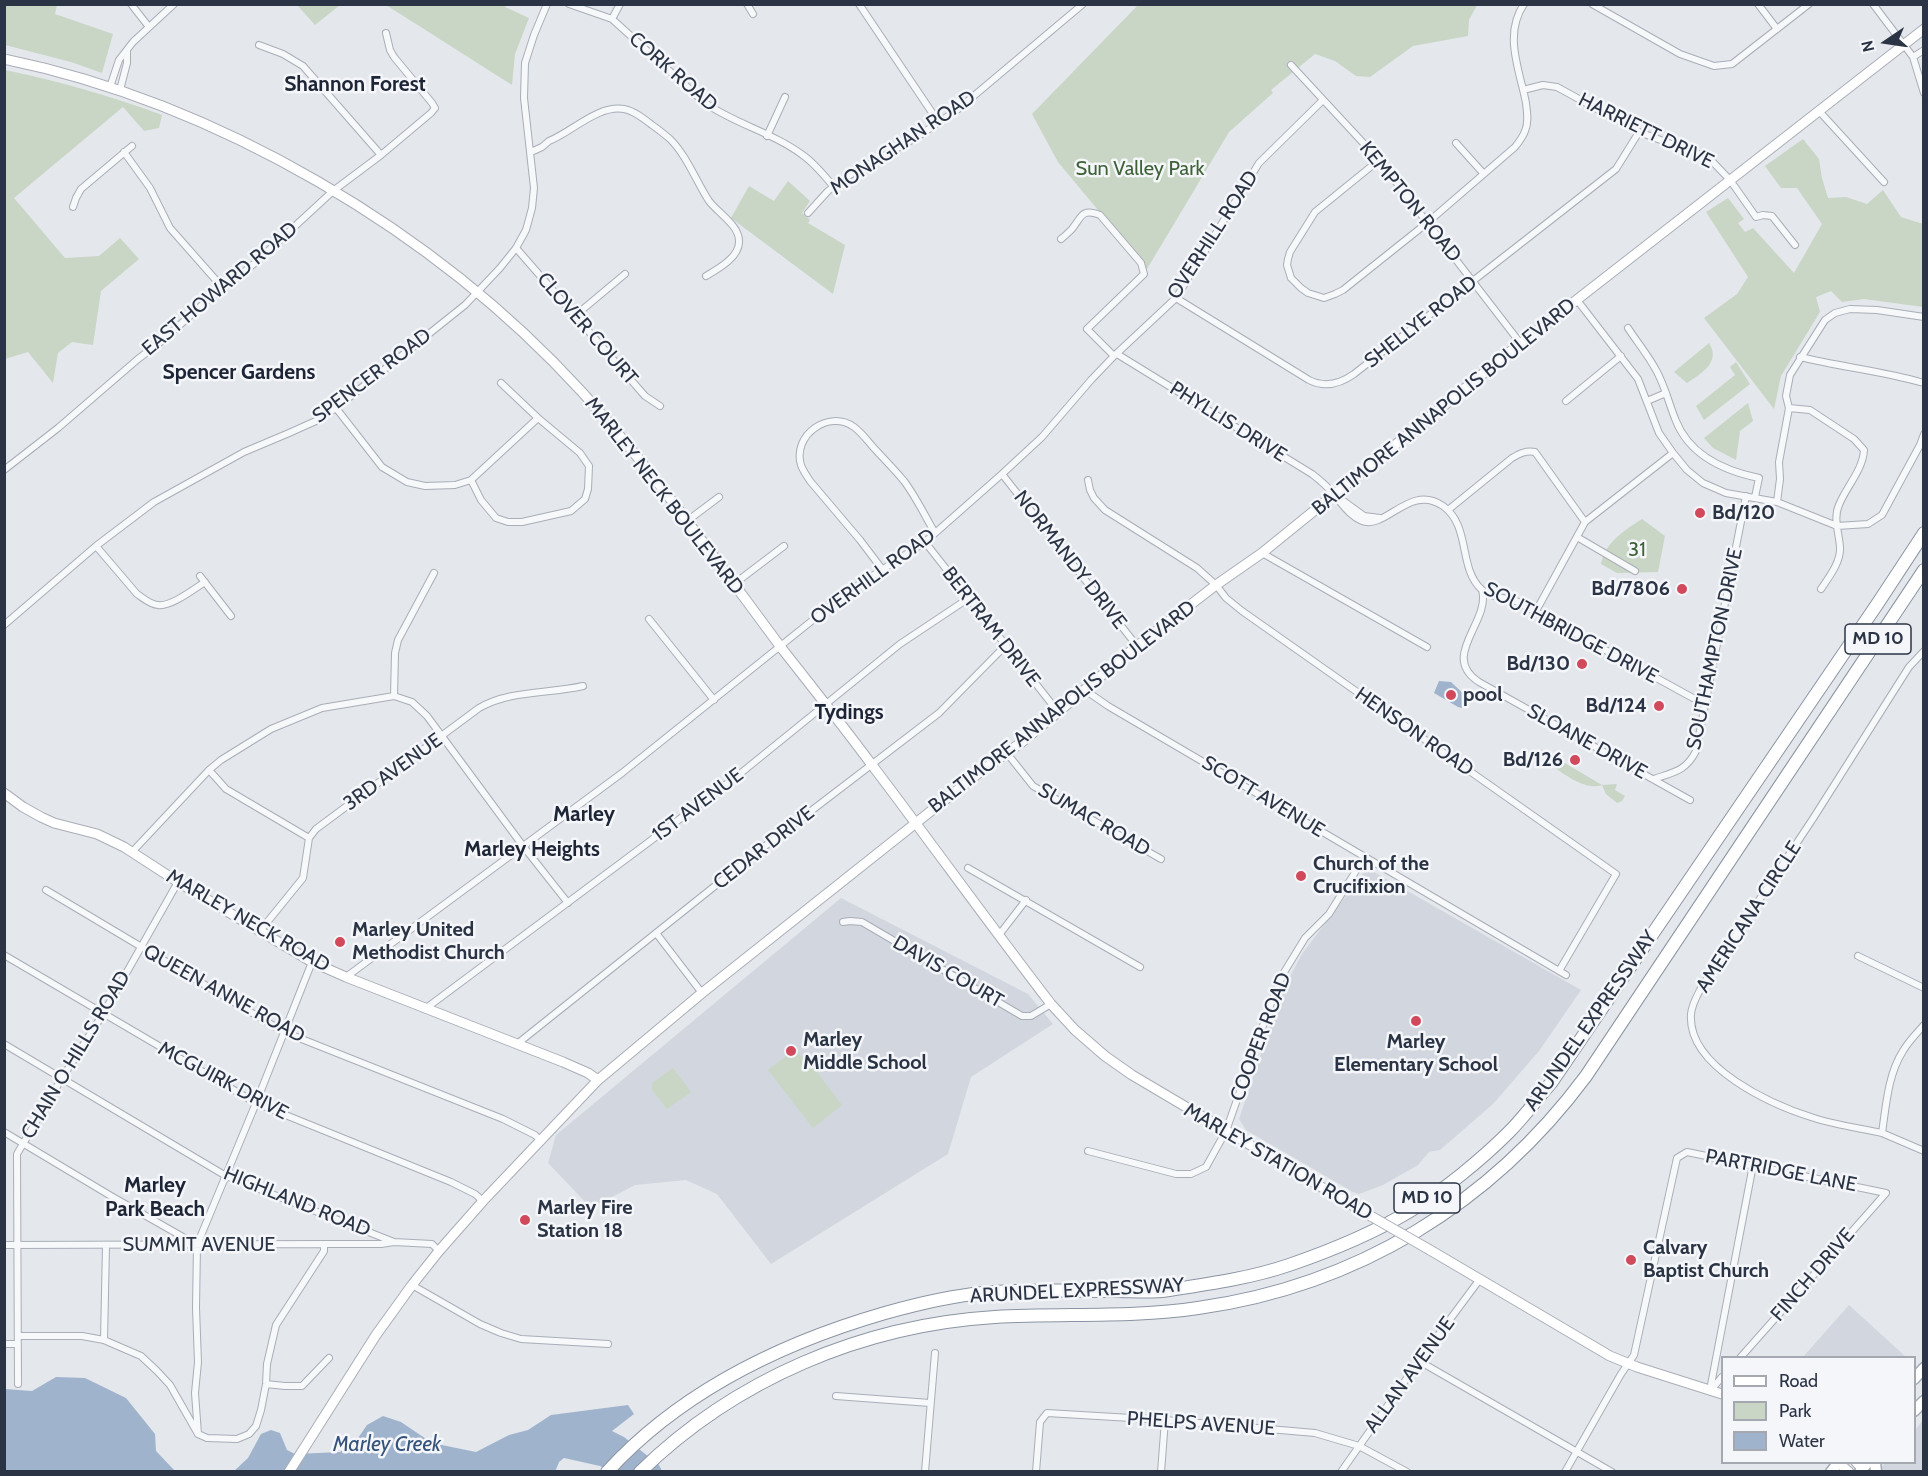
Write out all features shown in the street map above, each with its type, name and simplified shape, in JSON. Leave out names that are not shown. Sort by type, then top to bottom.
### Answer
[{"type":"highway","name":"ARUNDEL EXPRESSWAY","points":[[607,1472],[668,1415],[705,1390],[747,1366],[811,1337],[867,1318],[935,1301],[982,1293],[1166,1291],[1230,1280],[1287,1266],[1347,1242],[1410,1211],[1466,1171],[1511,1130],[1551,1083],[1878,603],[1923,532]]},
{"type":"highway","name":"ARUNDEL EXPRESSWAY","points":[[640,1472],[665,1449],[716,1410],[778,1374],[826,1352],[875,1336],[965,1319],[1146,1313],[1225,1304],[1274,1293],[1328,1276],[1377,1254],[1423,1228],[1458,1204],[1506,1165],[1547,1125],[1574,1092],[1923,570]]},
{"type":"highway","points":[[1832,708],[1844,699],[1923,584]]},
{"type":"main road","name":"BALTIMORE ANNAPOLIS BOULEVARD","points":[[289,1472],[383,1325],[412,1285],[483,1201],[598,1080],[702,993],[1006,752],[1022,742],[1137,646],[1216,585],[1262,554],[1521,344],[1923,29]]},
{"type":"main road","name":"MARLEY NECK BOULEVARD","points":[[4,59],[120,90],[218,130],[333,191],[403,237],[477,292],[519,329],[579,389],[635,453],[916,823]]},
{"type":"main road","name":"MARLEY NECK ROAD","points":[[4,793],[23,807],[54,823],[96,834],[133,851],[178,882],[312,962],[425,1009],[563,1062],[598,1080]]},
{"type":"main road","name":"MARLEY STATION ROAD","points":[[916,823],[1051,1004],[1075,1030],[1114,1062],[1148,1086],[1590,1345],[1628,1364],[1721,1394]]},
{"type":"street","points":[[130,4],[149,27]]},
{"type":"street","points":[[110,87],[119,60],[174,4]]},
{"type":"street","name":"SPENCER ROAD","points":[[4,625],[96,546],[154,502],[244,452],[318,420],[336,408],[429,334],[477,292],[511,257],[526,230],[532,208],[534,188],[523,78],[528,51],[547,4]]},
{"type":"street","name":"CORK ROAD","points":[[569,4],[612,19],[705,103],[718,112],[806,157],[833,186]]},
{"type":"street","points":[[612,19],[620,4]]},
{"type":"street","points":[[747,4],[753,14]]},
{"type":"street","points":[[859,4],[939,123]]},
{"type":"street","points":[[1069,4],[1075,11]]},
{"type":"street","name":"MONAGHAN ROAD","points":[[808,213],[833,186],[939,123],[971,100],[1083,4]]},
{"type":"street","points":[[1379,160],[1315,212],[1290,252],[1289,271],[1295,283],[1308,293],[1324,298],[1335,294],[1427,223],[1515,147],[1525,131],[1527,112],[1515,52],[1514,34],[1516,21],[1524,4]]},
{"type":"street","points":[[1592,4],[1678,53],[1714,66],[1732,64],[1809,4]]},
{"type":"street","points":[[1758,4],[1777,28]]},
{"type":"street","points":[[1873,4],[1913,57],[1923,93]]},
{"type":"street","name":"EAST HOWARD ROAD","points":[[4,470],[58,428],[138,358],[163,340],[222,287],[255,263],[333,191],[431,113],[435,108],[394,57],[386,33]]},
{"type":"street","points":[[259,45],[303,66],[381,155]]},
{"type":"street","points":[[120,90],[128,63],[127,50]]},
{"type":"street","points":[[1913,57],[1923,50]]},
{"type":"street","name":"KEMPTON ROAD","points":[[1291,65],[1379,160],[1521,344]]},
{"type":"street","name":"HARRIETT DRIVE","points":[[1523,90],[1543,85],[1557,87],[1639,132],[1709,158],[1730,180],[1756,217],[1772,216],[1795,245]]},
{"type":"street","points":[[767,136],[785,97]]},
{"type":"street","name":"OVERHILL ROAD","points":[[346,977],[622,773],[849,591],[925,542],[1002,474],[1042,437],[1091,380],[1176,298],[1259,163],[1323,100]]},
{"type":"street","points":[[531,152],[609,110],[631,111],[643,118],[670,139],[682,154],[710,202],[737,232],[740,242],[736,252],[724,265],[706,276]]},
{"type":"street","points":[[1818,111],[1884,182]]},
{"type":"street","name":"SHELLYE ROAD","points":[[1176,298],[1316,384],[1323,385],[1346,380],[1616,169],[1639,132]]},
{"type":"street","points":[[1456,143],[1483,173]]},
{"type":"street","points":[[73,207],[81,189],[132,146]]},
{"type":"street","points":[[124,152],[150,188],[170,228],[222,287]]},
{"type":"street","name":"PHYLLIS DRIVE","points":[[1061,239],[1084,213],[1100,214],[1141,263],[1144,274],[1087,329],[1116,355],[1311,474],[1335,495]]},
{"type":"street","name":"CLOVER COURT","points":[[516,248],[645,396],[660,406]]},
{"type":"street","points":[[576,315],[625,274]]},
{"type":"street","points":[[1577,300],[1638,379],[1659,433],[1673,453],[1687,470],[1703,483],[1726,492],[1777,502],[1837,526],[1868,524],[1882,515],[1920,445],[1923,434]]},
{"type":"street","points":[[1777,502],[1780,479],[1779,462],[1789,408],[1786,396],[1790,375],[1825,320],[1835,313],[1850,309],[1877,310],[1923,317]]},
{"type":"street","points":[[1628,328],[1657,370],[1677,424],[1689,443],[1705,458],[1724,468],[1760,478],[1755,497]]},
{"type":"street","points":[[1566,400],[1621,356]]},
{"type":"street","points":[[1800,357],[1898,375],[1923,383]]},
{"type":"street","points":[[471,480],[481,500],[496,518],[508,522],[522,522],[571,511],[585,499],[588,489],[589,465],[580,453],[501,383]]},
{"type":"street","points":[[1647,401],[1666,393]]},
{"type":"street","points":[[336,408],[382,467],[407,482],[425,486],[443,486],[471,480],[538,418]]},
{"type":"street","points":[[1789,408],[1810,410],[1854,439],[1864,450],[1863,460],[1838,507],[1837,526],[1840,548],[1838,561],[1821,589]]},
{"type":"street","points":[[882,569],[804,472],[800,459],[802,446],[813,428],[834,422],[855,427],[903,480],[935,533]]},
{"type":"street","points":[[1335,495],[1364,516],[1380,518],[1417,500],[1427,499],[1448,510],[1512,458],[1520,453],[1531,451],[1535,452],[1584,522]]},
{"type":"street","points":[[1536,611],[1584,522],[1673,453]]},
{"type":"street","name":"NORMANDY DRIVE","points":[[1002,474],[1137,646]]},
{"type":"street","name":"HENSON ROAD","points":[[1088,480],[1094,498],[1105,510],[1197,568],[1216,585],[1226,598],[1251,617],[1616,874],[1559,971]]},
{"type":"street","name":"SOUTHAMPTON DRIVE","points":[[1654,779],[1683,768],[1691,762],[1700,741],[1746,496]]},
{"type":"street","points":[[687,521],[719,497]]},
{"type":"street","name":"SOUTHBRIDGE DRIVE","points":[[1448,510],[1461,531],[1470,573],[1482,590],[1516,601],[1693,698],[1707,701]]},
{"type":"street","points":[[1577,537],[1635,571]]},
{"type":"street","name":"BERTRAM DRIVE","points":[[925,542],[1058,712]]},
{"type":"street","points":[[96,546],[137,594],[159,606],[174,601],[205,582]]},
{"type":"street","points":[[735,584],[784,546]]},
{"type":"street","points":[[1262,554],[1427,647]]},
{"type":"street","points":[[394,696],[394,653],[398,640],[434,573]]},
{"type":"street","points":[[200,576],[231,616]]},
{"type":"street","name":"SLOANE DRIVE","points":[[1482,590],[1484,596],[1482,607],[1463,656],[1468,673],[1479,682],[1690,800]]},
{"type":"street","name":"1ST AVENUE","points":[[425,1009],[736,777],[900,644],[969,598]]},
{"type":"street","points":[[649,619],[714,700]]},
{"type":"street","name":"CEDAR DRIVE","points":[[516,1044],[871,763],[939,712],[1006,645]]},
{"type":"street","name":"AMERICANA CIRCLE","points":[[1923,651],[1909,667],[1815,817],[1701,988],[1692,1011],[1694,1032],[1702,1051],[1712,1062],[1739,1082],[1773,1101],[1813,1118],[1882,1133],[1923,1151]]},
{"type":"street","name":"3RD AVENUE","points":[[309,838],[316,829],[352,802],[493,700],[583,686]]},
{"type":"street","name":"SCOTT AVENUE","points":[[1085,690],[1108,706],[1305,820],[1364,858],[1566,975]]},
{"type":"street","points":[[133,851],[209,770],[271,729],[322,708],[394,696],[412,702],[420,708],[568,903]]},
{"type":"street","name":"SUMAC ROAD","points":[[1006,752],[1033,786],[1161,859]]},
{"type":"street","points":[[209,770],[226,789],[309,838],[303,878],[260,931]]},
{"type":"street","name":"COOPER ROAD","points":[[1088,1151],[1176,1174],[1191,1174],[1206,1167],[1226,1131],[1283,974],[1305,938],[1329,914],[1364,858]]},
{"type":"street","points":[[968,868],[1140,966]]},
{"type":"street","name":"CHAIN O HILLS ROAD","points":[[18,1384],[17,1154],[103,1014],[178,882]]},
{"type":"street","name":"QUEEN ANNE ROAD","points":[[46,890],[284,1032],[503,1119],[535,1135],[541,1141]]},
{"type":"street","points":[[999,935],[1026,900]]},
{"type":"street","name":"DAVIS COURT","points":[[843,922],[862,922],[1022,1016],[1031,1016],[1051,1004]]},
{"type":"street","points":[[656,933],[702,993]]},
{"type":"street","name":"MCGUIRK DRIVE","points":[[4,955],[256,1104],[451,1182],[475,1194],[483,1201]]},
{"type":"street","points":[[1858,956],[1923,988]]},
{"type":"street","points":[[198,1434],[195,1393],[198,1362],[197,1245],[312,962]]},
{"type":"street","points":[[1882,1133],[1896,1065],[1907,1045],[1923,1025]]},
{"type":"street","name":"HIGHLAND ROAD","points":[[4,1044],[226,1176],[394,1242],[432,1244],[439,1251]]},
{"type":"street","points":[[4,1132],[197,1245]]},
{"type":"street","name":"PARTRIDGE LANE","points":[[1628,1364],[1634,1355],[1677,1158],[1688,1152],[1886,1193]]},
{"type":"street","points":[[1710,1390],[1753,1165]]},
{"type":"street","name":"FINCH DRIVE","points":[[1742,1356],[1886,1193]]},
{"type":"street","name":"SUMMIT AVENUE","points":[[4,1245],[394,1242]]},
{"type":"street","points":[[18,1335],[82,1336],[104,1340],[141,1356],[170,1385],[198,1434],[207,1438],[237,1439],[249,1434],[256,1426],[276,1325],[324,1251],[324,1244]]},
{"type":"street","points":[[104,1340],[106,1246]]},
{"type":"street","name":"ALLAN AVENUE","points":[[1341,1472],[1480,1279]]},
{"type":"street","points":[[412,1285],[480,1324],[501,1333],[521,1339],[608,1344]]},
{"type":"street","points":[[4,1344],[17,1344]]},
{"type":"street","points":[[925,1472],[935,1353]]},
{"type":"street","points":[[266,1384],[302,1386],[329,1358]]},
{"type":"street","points":[[1419,1361],[1612,1472]]},
{"type":"street","points":[[1565,1472],[1628,1364]]},
{"type":"street","points":[[1710,1390],[1721,1378]]},
{"type":"street","points":[[836,1396],[930,1403]]},
{"type":"street","name":"PHELPS AVENUE","points":[[1036,1472],[1040,1422],[1047,1413],[1315,1432],[1359,1446],[1407,1472]]},
{"type":"street","points":[[1161,1472],[1165,1420]]},
{"type":"shaded area","name":"Marley Elementary School","points":[[1364,872],[1374,872],[1581,990],[1539,1051],[1493,1104],[1440,1150],[1429,1152],[1418,1165],[1383,1185],[1359,1194],[1246,1130],[1239,1119],[1282,991],[1302,954]]},
{"type":"shaded area","points":[[841,898],[1028,994],[1053,1024],[971,1077],[948,1154],[771,1264],[717,1194],[686,1180],[635,1185],[591,1208],[548,1163],[556,1135]]},
{"type":"shaded area","points":[[1849,1305],[1905,1356],[1804,1356]]},
{"type":"shaded area","points":[[1923,1420],[1923,1471],[1877,1472],[1884,1464],[1916,1464],[1916,1429]]},
{"type":"green space","points":[[4,5],[57,5],[55,14],[113,34],[102,73],[71,62],[5,45]]},
{"type":"green space","points":[[297,5],[340,5],[315,25]]},
{"type":"green space","points":[[386,5],[506,5],[505,7],[529,18],[515,54],[512,85]]},
{"type":"green space","name":"Sun Valley Park","points":[[1138,5],[1477,5],[1469,20],[1468,36],[1413,46],[1370,77],[1356,76],[1335,61],[1315,54],[1271,90],[1273,93],[1229,132],[1147,269],[1058,162],[1032,114]]},
{"type":"green space","points":[[5,70],[123,101],[162,115],[159,128],[144,131],[123,107],[14,198],[65,258],[99,256],[120,238],[139,259],[101,291],[93,345],[72,342],[58,353],[53,383],[28,352],[5,359]]},
{"type":"green space","points":[[1803,139],[1819,159],[1828,198],[1846,197],[1867,204],[1883,190],[1901,217],[1923,224],[1923,307],[1864,299],[1842,302],[1831,291],[1816,297],[1820,312],[1781,376],[1774,409],[1704,318],[1737,294],[1748,277],[1706,212],[1728,198],[1744,219],[1738,223],[1745,232],[1753,228],[1794,273],[1822,224],[1797,188],[1781,188],[1765,166]]},
{"type":"green space","points":[[788,181],[810,201],[802,213],[810,220],[808,223],[845,245],[833,294],[731,218],[749,186],[774,201]]},
{"type":"green space","points":[[1709,343],[1713,356],[1711,361],[1704,371],[1687,383],[1674,372]]},
{"type":"green space","points":[[1736,362],[1750,384],[1704,420],[1696,406],[1735,375],[1730,367]]},
{"type":"green space","points":[[1748,403],[1753,421],[1740,431],[1736,460],[1713,448],[1704,438]]},
{"type":"green space","name":"31","points":[[1642,519],[1665,536],[1658,572],[1617,573],[1601,564],[1611,543]]},
{"type":"green space","points":[[1541,749],[1602,785],[1586,785],[1570,778],[1541,756]]},
{"type":"green space","points":[[1617,784],[1615,790],[1625,796],[1622,801],[1617,803],[1606,794],[1602,785]]},
{"type":"green space","points":[[795,1049],[808,1064],[810,1063],[842,1105],[813,1128],[768,1070]]},
{"type":"green space","points":[[673,1068],[691,1092],[667,1109],[652,1090],[652,1083]]},
{"type":"water","name":"pool","points":[[1439,681],[1451,682],[1470,700],[1462,708],[1434,693]]},
{"type":"water","points":[[56,1377],[85,1378],[126,1398],[155,1434],[156,1451],[175,1471],[5,1471],[5,1389],[32,1391]]},
{"type":"water","name":"Marley Creek","points":[[628,1405],[634,1414],[612,1431],[624,1437],[659,1465],[662,1471],[609,1471],[600,1466],[564,1458],[559,1462],[555,1472],[355,1472],[336,1470],[333,1472],[233,1472],[248,1458],[261,1434],[271,1430],[280,1433],[287,1450],[295,1454],[340,1452],[356,1441],[367,1425],[383,1416],[401,1422],[432,1443],[476,1452],[509,1435],[528,1430],[551,1415]]},
{"type":"waterway","points":[[4,8],[7,4]]},
{"type":"place","name":"Bd/120","points":[[1700,513]]},
{"type":"place","name":"Bd/7806","points":[[1682,589]]},
{"type":"place","name":"Bd/130","points":[[1582,664]]},
{"type":"place","name":"pool","points":[[1451,695]]},
{"type":"place","name":"Bd/124","points":[[1659,706]]},
{"type":"place","name":"Bd/126","points":[[1575,760]]},
{"type":"place","name":"Church of the Crucifixion","points":[[1301,876]]},
{"type":"place","name":"Marley United Methodist Church","points":[[340,942]]},
{"type":"place","name":"Marley Elementary School","points":[[1416,1021]]},
{"type":"place","name":"Marley Middle School","points":[[791,1051]]},
{"type":"place","name":"Marley Fire Station 18","points":[[525,1220]]},
{"type":"place","name":"Calvary Baptist Church","points":[[1631,1260]]},
{"type":"district","name":"Shannon Forest","points":[[355,85]]},
{"type":"district","name":"Spencer Gardens","points":[[239,373]]},
{"type":"district","name":"Tydings","points":[[849,713]]},
{"type":"district","name":"Marley","points":[[584,815]]},
{"type":"district","name":"Marley Heights","points":[[532,850]]},
{"type":"district","name":"Marley Park Beach","points":[[155,1198]]}]
